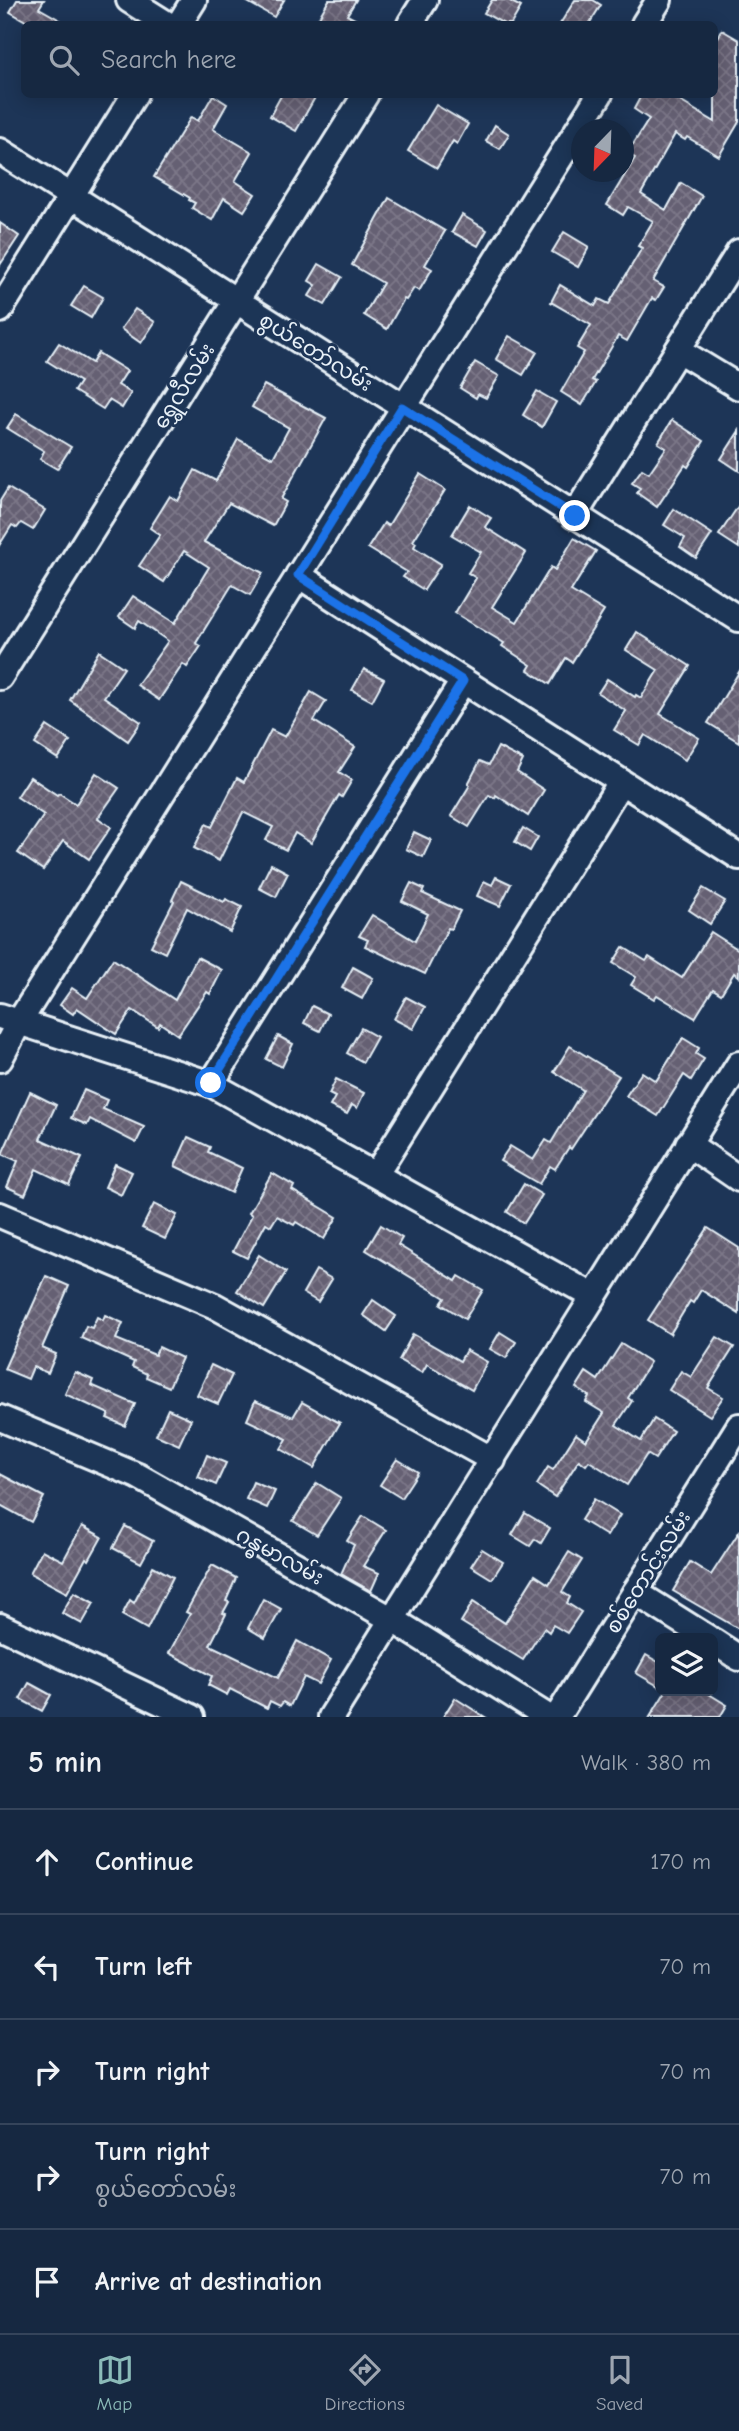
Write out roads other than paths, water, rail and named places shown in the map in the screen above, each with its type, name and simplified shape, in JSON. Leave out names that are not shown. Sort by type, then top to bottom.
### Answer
[{"type":"street","points":[[129,0],[162,21]]},
{"type":"street","points":[[181,21],[194,0]]},
{"type":"street","points":[[412,21],[425,0]]},
{"type":"street","points":[[646,21],[659,0]]},
{"type":"street","points":[[0,310],[133,98]]},
{"type":"street","name":"ရွှေလီလမ်း","points":[[0,677],[364,98]]},
{"type":"street","points":[[0,1059],[9,1019],[298,575],[597,98]]},
{"type":"street","name":"စွယ်တော်လမ်း","points":[[0,151],[739,620]]},
{"type":"street","points":[[575,516],[739,252]]},
{"type":"street","points":[[678,350],[739,387]]},
{"type":"street","points":[[298,575],[739,858]]},
{"type":"street","points":[[211,1083],[463,681]]},
{"type":"street","points":[[376,1174],[621,782]]},
{"type":"street","points":[[9,1019],[211,1083],[593,1296]]},
{"type":"street","points":[[331,1717],[739,1063]]},
{"type":"street","points":[[688,1144],[739,1179]]},
{"type":"street","points":[[0,1215],[215,1307],[493,1460]]},
{"type":"street","name":"ဂန္ဓမာလမ်း","points":[[0,1418],[138,1476],[393,1620],[548,1717]]},
{"type":"street","name":"စစ်တောင်းလမ်း","points":[[557,1717],[739,1426]]},
{"type":"street","points":[[635,1592],[700,1633]]},
{"type":"street","points":[[0,1626],[192,1717]]},
{"type":"street","points":[[718,1644],[739,1658]]}]
